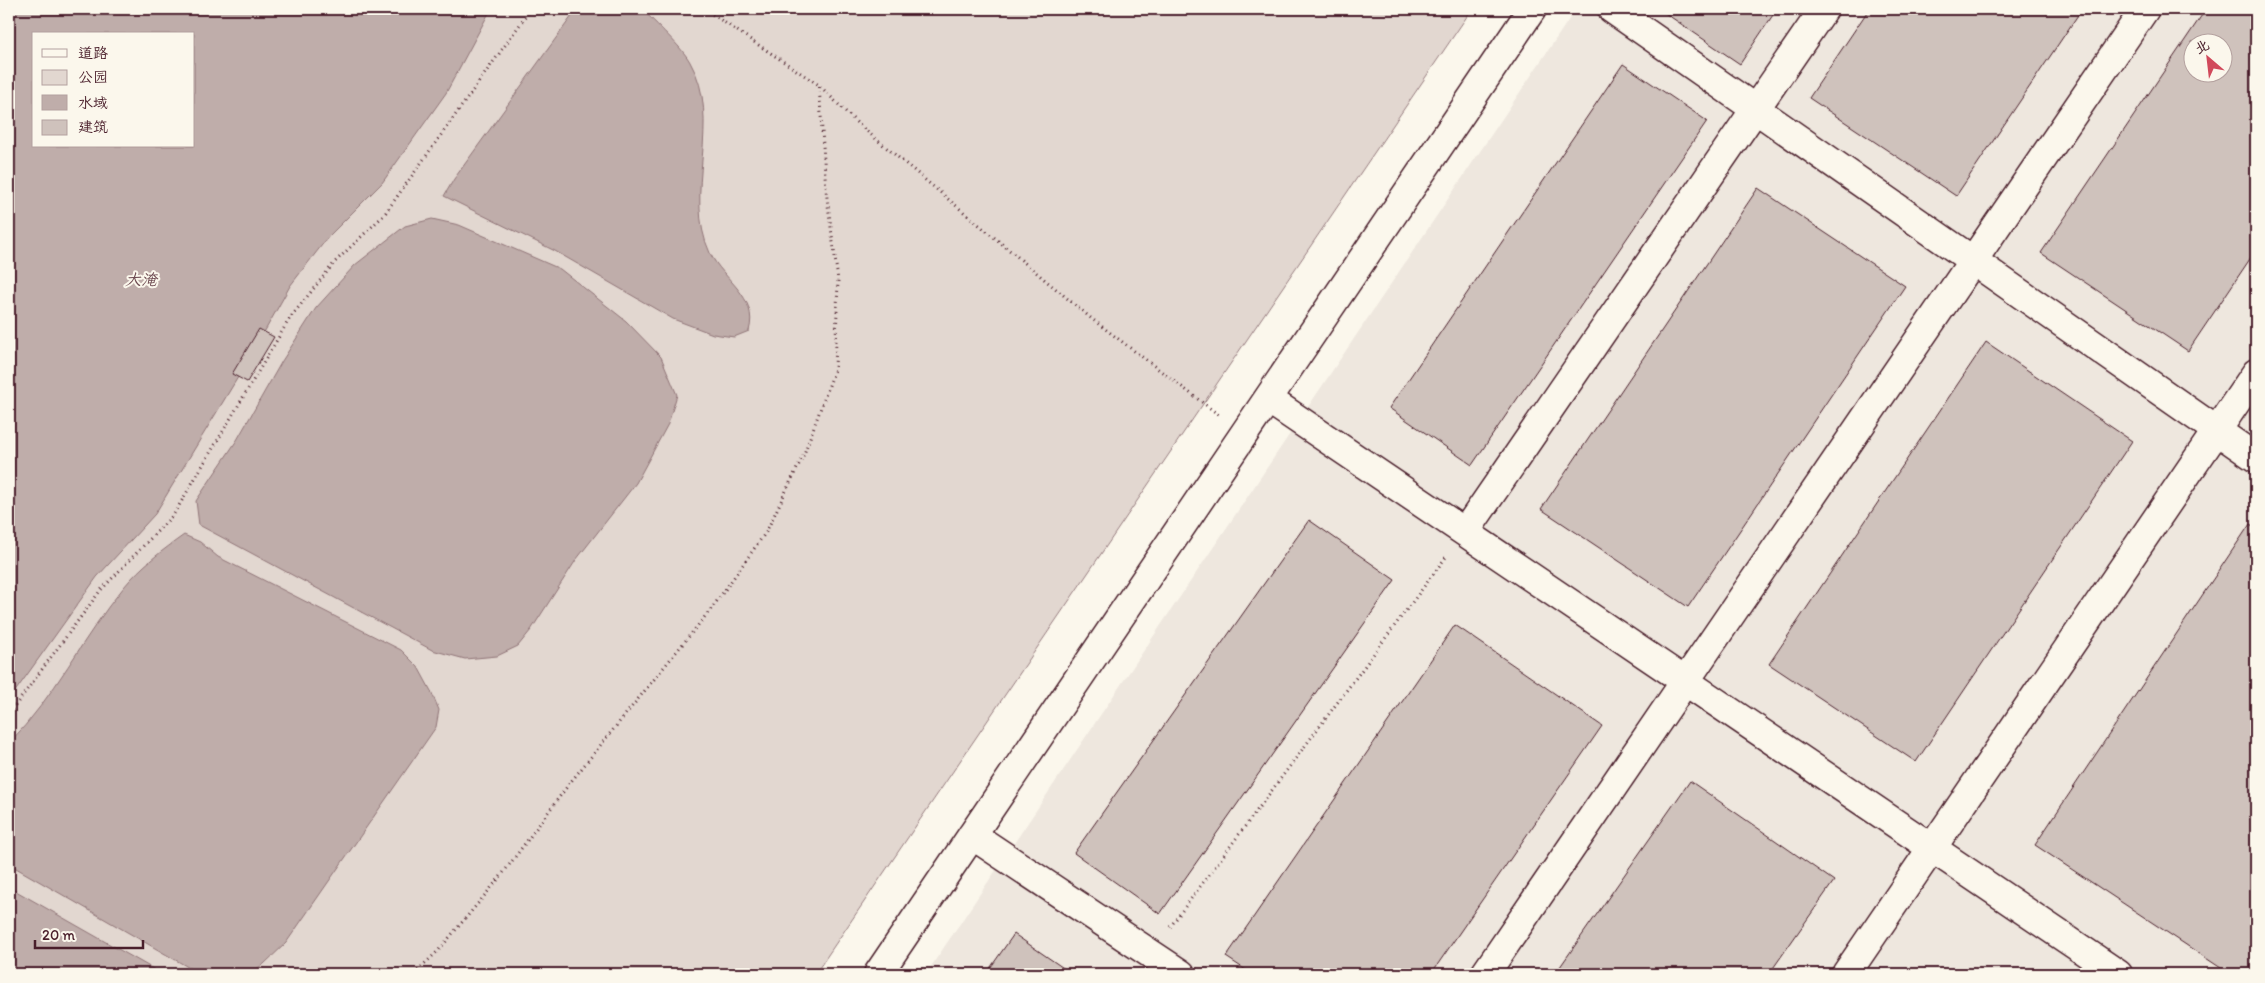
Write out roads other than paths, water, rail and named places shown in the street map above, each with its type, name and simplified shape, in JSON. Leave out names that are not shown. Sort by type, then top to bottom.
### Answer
[{"type":"street","points":[[878,974],[1532,9]]},
{"type":"street","points":[[1612,9],[2256,458]]},
{"type":"street","points":[[1465,532],[1824,9]]},
{"type":"street","points":[[1485,974],[2145,9]]},
{"type":"street","points":[[1846,974],[2256,372]]},
{"type":"street","points":[[1268,399],[2118,974]]},
{"type":"street","points":[[972,835],[1181,974]]},
{"type":"water","name":"大淹","points":[[9,9],[491,9],[446,93],[382,183],[329,236],[290,286],[252,354],[155,514],[97,577],[9,700]]},
{"type":"water","points":[[577,9],[642,9],[675,42],[690,62],[699,85],[704,108],[700,182],[702,230],[710,253],[716,263],[738,289],[749,308],[751,319],[749,331],[734,337],[713,334],[673,319],[555,251],[444,196],[454,179]]},
{"type":"water","points":[[432,219],[459,225],[560,269],[626,321],[661,357],[677,395],[668,424],[636,483],[576,560],[531,630],[518,646],[497,656],[465,659],[432,650],[199,525],[196,501],[237,440],[282,361],[316,308],[355,265],[405,226]]},
{"type":"water","points":[[184,535],[200,542],[218,557],[401,650],[418,667],[439,710],[436,727],[286,943],[264,964],[248,974],[200,974],[9,864],[9,743],[40,707],[124,587],[145,565]]},
{"type":"water","points":[[9,887],[162,974],[9,974]]}]
